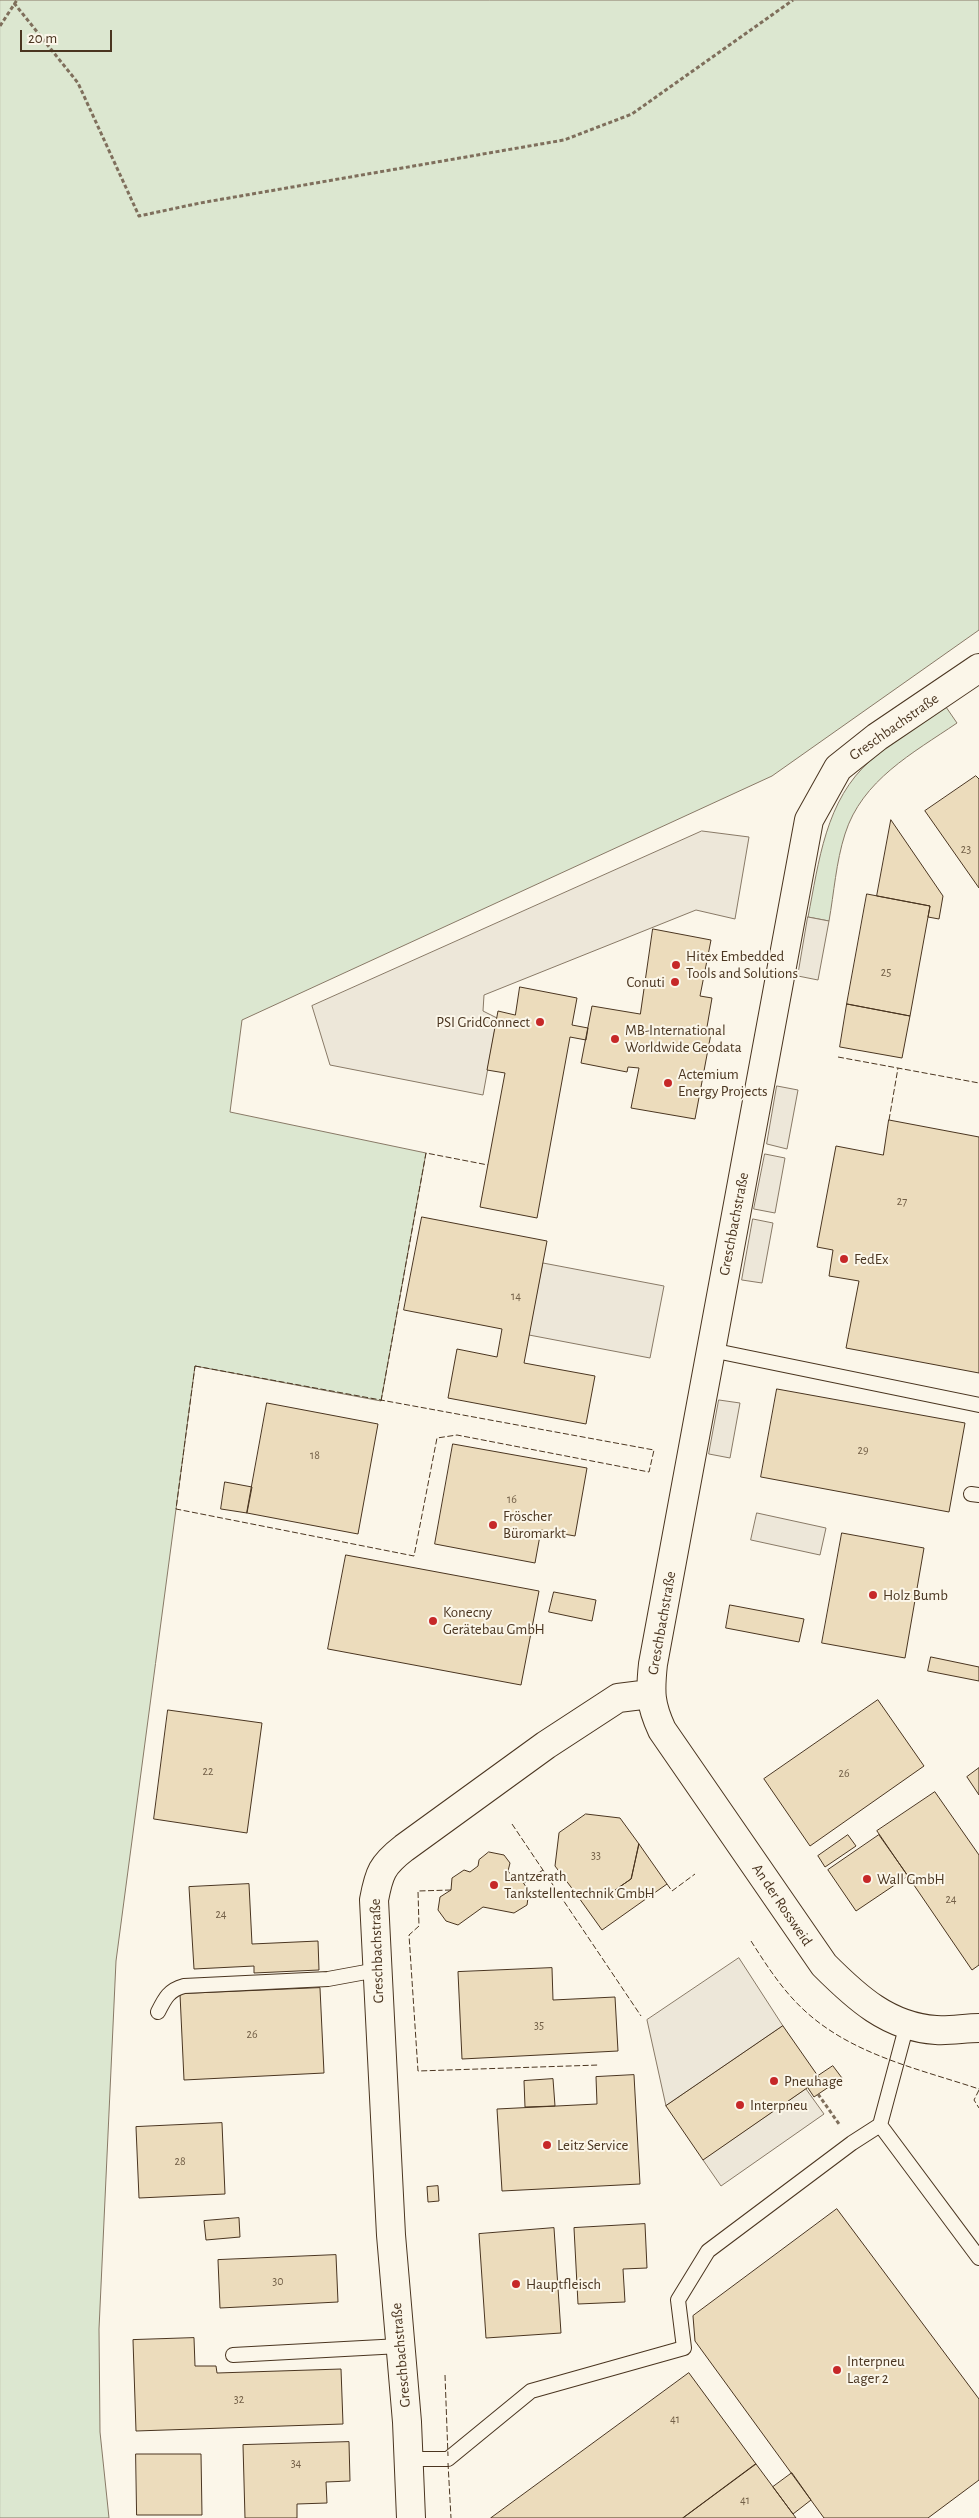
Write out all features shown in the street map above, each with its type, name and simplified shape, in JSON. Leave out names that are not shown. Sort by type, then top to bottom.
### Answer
[{"type":"street","name":"Greschbachstraße","points":[[411,2518],[377,1970],[374,1900],[378,1876],[387,1861],[546,1745],[618,1698],[650,1694],[653,1664],[809,820],[838,768],[877,737],[979,668]]},
{"type":"street","name":"An der Rossweid","points":[[650,1694],[654,1713],[662,1730],[824,1965],[857,1998],[898,2022],[936,2030],[979,2028]]},
{"type":"lane","points":[[711,1350],[979,1405]]},
{"type":"lane","points":[[158,2012],[166,1995],[174,1988],[184,1986],[328,1979],[377,1970]]},
{"type":"lane","points":[[408,2459],[448,2459],[531,2392],[684,2348],[678,2300],[708,2251],[880,2125],[907,2024]]},
{"type":"lane","points":[[880,2125],[979,2258]]},
{"type":"lane","points":[[233,2354],[400,2346]]},
{"type":"path","points":[[0,26],[15,2],[78,83],[139,216],[200,203],[564,140],[632,114],[793,0]]},
{"type":"path","points":[[818,2094],[825,2104]]},
{"type":"green space","points":[[0,0],[979,0],[979,630],[772,776],[242,1020],[230,1112],[426,1153],[381,1401],[195,1366],[116,1961],[99,2329],[100,2432],[109,2518],[0,2518]]},
{"type":"green space","points":[[946,707],[957,723],[907,757],[876,783],[863,798],[853,815],[839,855],[829,921],[808,917],[826,833],[843,794],[871,760],[898,739]]},
{"type":"shaded area","points":[[702,831],[749,837],[735,919],[696,910],[484,995],[483,1011],[497,1018],[483,1095],[330,1065],[312,1006]]},
{"type":"shaded area","points":[[808,917],[829,921],[818,980],[798,976]]},
{"type":"shaded area","points":[[777,1086],[798,1090],[787,1149],[767,1144]]},
{"type":"shaded area","points":[[765,1154],[785,1158],[775,1213],[754,1209]]},
{"type":"shaded area","points":[[753,1219],[773,1223],[762,1283],[742,1280]]},
{"type":"shaded area","points":[[543,1263],[664,1286],[650,1358],[529,1335]]},
{"type":"shaded area","points":[[719,1400],[740,1403],[730,1458],[709,1454]]},
{"type":"shaded area","points":[[757,1513],[826,1528],[820,1555],[751,1540]]},
{"type":"shaded area","points":[[739,1958],[783,2026],[666,2106],[647,2020]]},
{"type":"shaded area","points":[[806,2089],[824,2114],[721,2186],[703,2160]]},
{"type":"building","points":[[976,776],[979,779],[979,888],[925,811]]},
{"type":"building","points":[[891,820],[943,896],[939,919],[928,917],[930,906],[877,896]]},
{"type":"building","points":[[867,894],[930,906],[910,1016],[847,1004]]},
{"type":"building","points":[[653,929],[711,940],[700,996],[712,998],[707,1027],[712,1028],[695,1119],[631,1108],[639,1068],[628,1067],[627,1072],[581,1063],[592,1006],[640,1014]]},
{"type":"building","points":[[520,987],[577,998],[572,1025],[588,1028],[586,1040],[570,1037],[537,1218],[480,1207],[505,1073],[487,1070],[498,1011],[515,1015]]},
{"type":"building","points":[[847,1004],[910,1016],[902,1058],[840,1047]]},
{"type":"building","points":[[889,1120],[979,1137],[979,1373],[846,1348],[859,1281],[829,1276],[833,1250],[817,1247],[836,1146],[883,1155]]},
{"type":"building","points":[[422,1217],[547,1241],[524,1363],[595,1376],[586,1424],[448,1398],[457,1349],[497,1357],[502,1329],[404,1310]]},
{"type":"building","points":[[777,1389],[965,1423],[949,1512],[761,1477]]},
{"type":"building","points":[[267,1403],[378,1424],[358,1534],[247,1513]]},
{"type":"building","points":[[453,1444],[587,1468],[575,1536],[541,1530],[535,1563],[435,1544]]},
{"type":"building","points":[[225,1482],[252,1487],[247,1513],[221,1509]]},
{"type":"building","points":[[842,1533],[924,1548],[905,1658],[822,1643]]},
{"type":"building","points":[[346,1555],[539,1591],[521,1685],[328,1649]]},
{"type":"building","points":[[554,1592],[596,1600],[592,1621],[549,1612]]},
{"type":"building","points":[[730,1605],[804,1619],[799,1642],[726,1628]]},
{"type":"building","points":[[931,1657],[979,1667],[979,1681],[928,1671]]},
{"type":"building","points":[[878,1700],[924,1766],[810,1846],[764,1779]]},
{"type":"building","points":[[168,1710],[262,1723],[247,1833],[154,1819]]},
{"type":"building","points":[[979,1768],[979,1795],[967,1777]]},
{"type":"building","points":[[935,1792],[979,1855],[979,1965],[972,1970],[877,1831]]},
{"type":"building","points":[[586,1814],[620,1818],[639,1844],[631,1879],[605,1897],[574,1891],[555,1866],[559,1833]]},
{"type":"building","points":[[848,1835],[856,1846],[825,1867],[818,1856]]},
{"type":"building","points":[[879,1835],[908,1876],[856,1911],[828,1870]]},
{"type":"building","points":[[639,1844],[667,1884],[602,1930],[574,1891],[605,1897],[631,1879]]},
{"type":"building","points":[[489,1852],[504,1855],[510,1863],[508,1871],[515,1880],[522,1881],[529,1891],[527,1905],[514,1913],[483,1907],[458,1925],[446,1921],[438,1910],[440,1897],[451,1890],[452,1878],[464,1870],[470,1872],[478,1866],[479,1860]]},
{"type":"building","points":[[249,1884],[252,1944],[318,1941],[319,1970],[254,1973],[254,1966],[194,1969],[189,1887]]},
{"type":"building","points":[[552,1968],[553,2000],[615,1997],[618,2051],[462,2059],[458,1972]]},
{"type":"building","points":[[320,1988],[324,2073],[184,2080],[180,1994]]},
{"type":"building","points":[[783,2026],[820,2079],[703,2160],[666,2106]]},
{"type":"building","points":[[833,2066],[842,2078],[814,2097],[808,2088],[820,2079],[818,2076]]},
{"type":"building","points":[[634,2075],[640,2184],[502,2191],[497,2109],[597,2104],[596,2077]]},
{"type":"building","points":[[553,2079],[555,2106],[525,2107],[524,2081]]},
{"type":"building","points":[[222,2123],[225,2194],[139,2198],[136,2127]]},
{"type":"building","points":[[438,2186],[439,2201],[428,2202],[427,2187]]},
{"type":"building","name":"Interpneu Lager 2","points":[[837,2209],[979,2399],[979,2480],[928,2518],[824,2518],[695,2341],[693,2316]]},
{"type":"building","points":[[239,2218],[240,2237],[206,2240],[204,2221]]},
{"type":"building","points":[[645,2224],[647,2268],[623,2269],[625,2302],[578,2304],[574,2228]]},
{"type":"building","points":[[554,2228],[561,2333],[486,2338],[479,2234]]},
{"type":"building","points":[[336,2255],[338,2302],[220,2308],[218,2260]]},
{"type":"building","points":[[194,2338],[195,2366],[216,2366],[217,2373],[341,2369],[343,2424],[136,2431],[133,2340]]},
{"type":"building","points":[[689,2373],[756,2464],[683,2518],[491,2518]]},
{"type":"building","points":[[349,2442],[350,2481],[326,2482],[327,2503],[297,2504],[297,2518],[245,2518],[243,2445]]},
{"type":"building","points":[[136,2454],[201,2454],[202,2515],[137,2515]]},
{"type":"building","points":[[756,2464],[796,2518],[683,2518]]},
{"type":"building","points":[[792,2473],[811,2500],[793,2514],[773,2487]]},
{"type":"fence","points":[[838,1057],[979,1083]]},
{"type":"fence","points":[[889,1120],[898,1068]]},
{"type":"fence","points":[[381,1401],[426,1153],[488,1165]]},
{"type":"fence","points":[[195,1366],[654,1450],[649,1472],[457,1435],[437,1438],[414,1556],[176,1509],[195,1366]]},
{"type":"fence","points":[[512,1824],[641,2016]]},
{"type":"fence","points":[[524,1883],[543,1870]]},
{"type":"fence","points":[[667,1884],[672,1891],[695,1874]]},
{"type":"fence","points":[[451,1890],[418,1891],[419,1926],[409,1935],[418,2071],[599,2065]]},
{"type":"fence","points":[[751,1941],[782,1987],[805,2011],[844,2039],[888,2059],[979,2089]]},
{"type":"fence","points":[[979,2090],[974,2100],[979,2108]]},
{"type":"fence","points":[[445,2375],[448,2456]]},
{"type":"fence","points":[[448,2463],[451,2518]]},
{"type":"place","name":"Hitex Embedded Tools and Solutions","points":[[676,965]]},
{"type":"place","name":"Conuti","points":[[675,982]]},
{"type":"place","name":"PSI GridConnect","points":[[540,1022]]},
{"type":"place","name":"MB-International Worldwide Geodata","points":[[615,1039]]},
{"type":"place","name":"Actemium Energy Projects","points":[[668,1083]]},
{"type":"place","name":"FedEx","points":[[844,1259]]},
{"type":"place","name":"Fröscher Büromarkt","points":[[493,1525]]},
{"type":"place","name":"Holz Bumb","points":[[873,1595]]},
{"type":"place","name":"Konecny Gerätebau GmbH","points":[[433,1621]]},
{"type":"place","name":"Wall GmbH","points":[[867,1879]]},
{"type":"place","name":"Lantzerath Tankstellentechnik GmbH","points":[[494,1885]]},
{"type":"place","name":"Pneuhage","points":[[774,2081]]},
{"type":"place","name":"Interpneu","points":[[740,2105]]},
{"type":"place","name":"Leitz Service","points":[[547,2145]]},
{"type":"place","name":"Hauptfleisch","points":[[516,2284]]},
{"type":"place","name":"Interpneu Lager 2","points":[[837,2370]]}]
